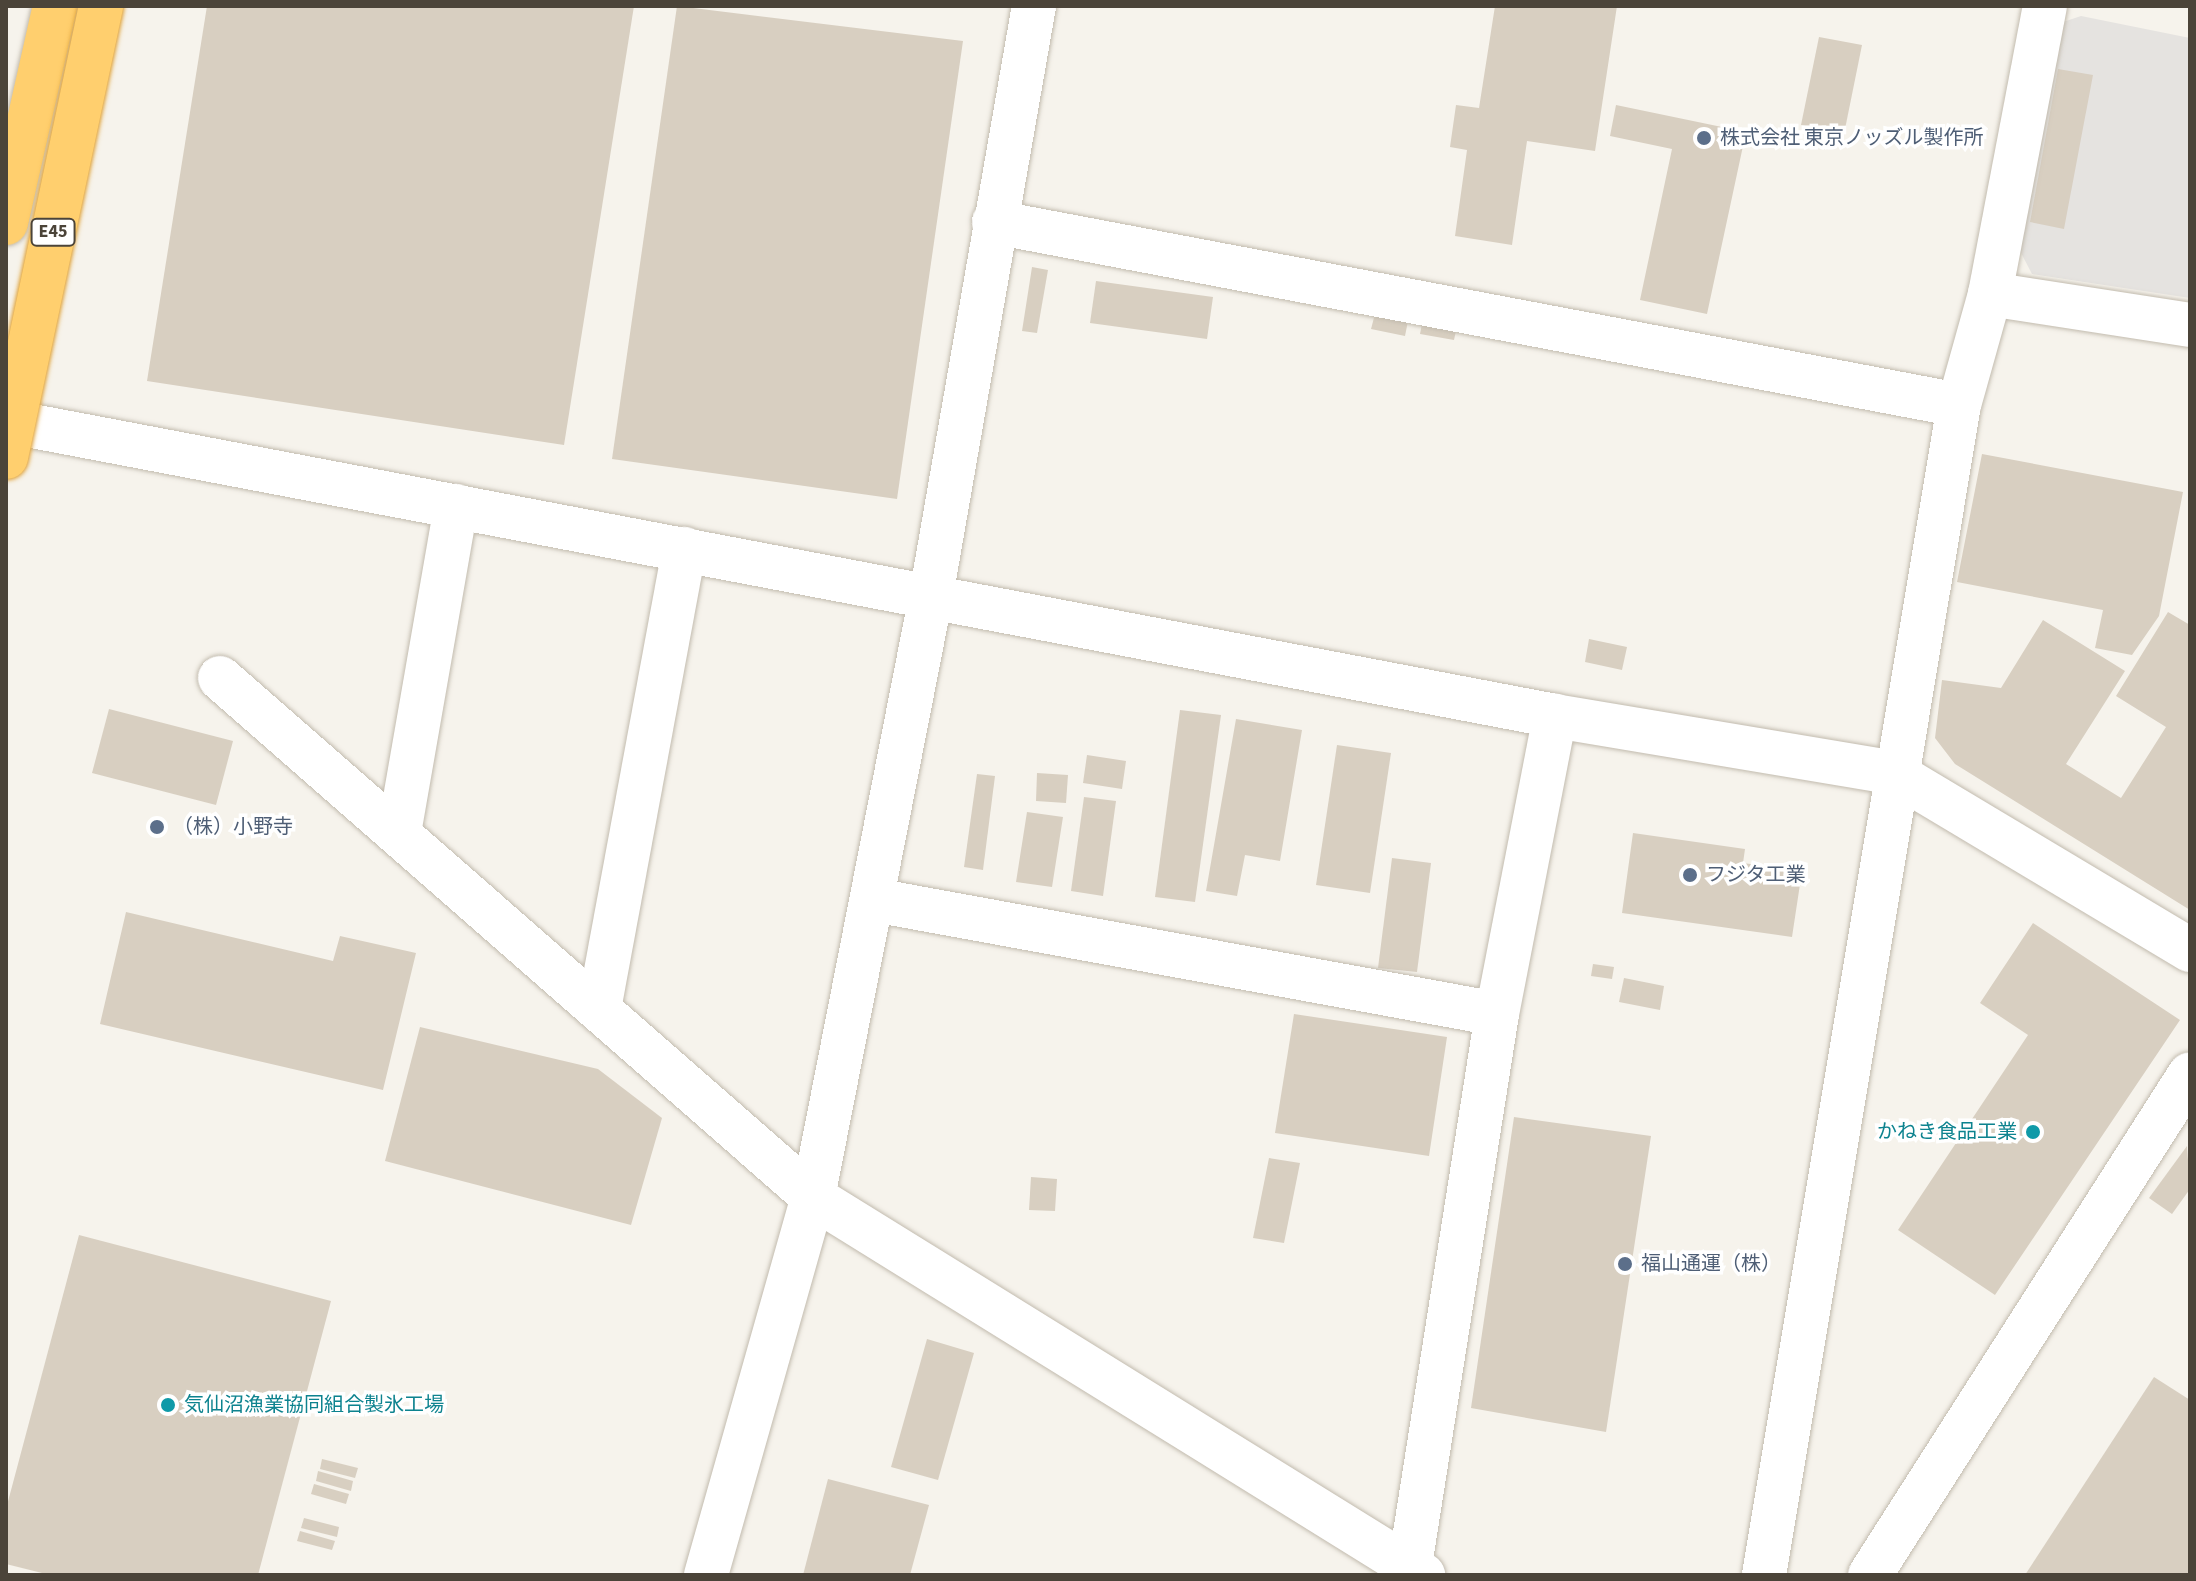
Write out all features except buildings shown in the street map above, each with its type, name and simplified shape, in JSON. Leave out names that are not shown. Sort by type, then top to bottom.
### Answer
[{"type":"highway","name":"E45","points":[[6,223],[55,6]]},
{"type":"highway","name":"E45","points":[[6,457],[101,6]]},
{"type":"street","points":[[706,1575],[813,1197],[874,900],[931,596],[1034,6]]},
{"type":"street","points":[[1764,1575],[1894,773],[1959,405],[1990,294],[2045,6]]},
{"type":"street","points":[[994,222],[1959,405]]},
{"type":"street","points":[[1990,294],[2190,325]]},
{"type":"street","points":[[6,421],[1555,716],[1894,773],[2190,950]]},
{"type":"street","points":[[399,833],[456,506]]},
{"type":"street","points":[[599,1009],[684,549]]},
{"type":"street","points":[[220,678],[813,1197],[1416,1570],[1497,1014],[1555,716]]},
{"type":"street","points":[[874,900],[1497,1014]]},
{"type":"street","points":[[1870,1575],[2190,1074]]},
{"type":"shaded area","points":[[2081,16],[2190,38],[2190,298],[2032,274],[2019,249],[2054,25]]},
{"type":"place","name":"株式会社 東京ノッズル製作所","points":[[1704,138]]},
{"type":"place","name":"（株）小野寺","points":[[157,827]]},
{"type":"place","name":"フジタ工業","points":[[1690,875]]},
{"type":"place","name":"かねき食品工業","points":[[2033,1132]]},
{"type":"place","name":"福山通運（株）","points":[[1625,1264]]},
{"type":"place","name":"気仙沼漁業協同組合製氷工場","points":[[168,1405]]}]
